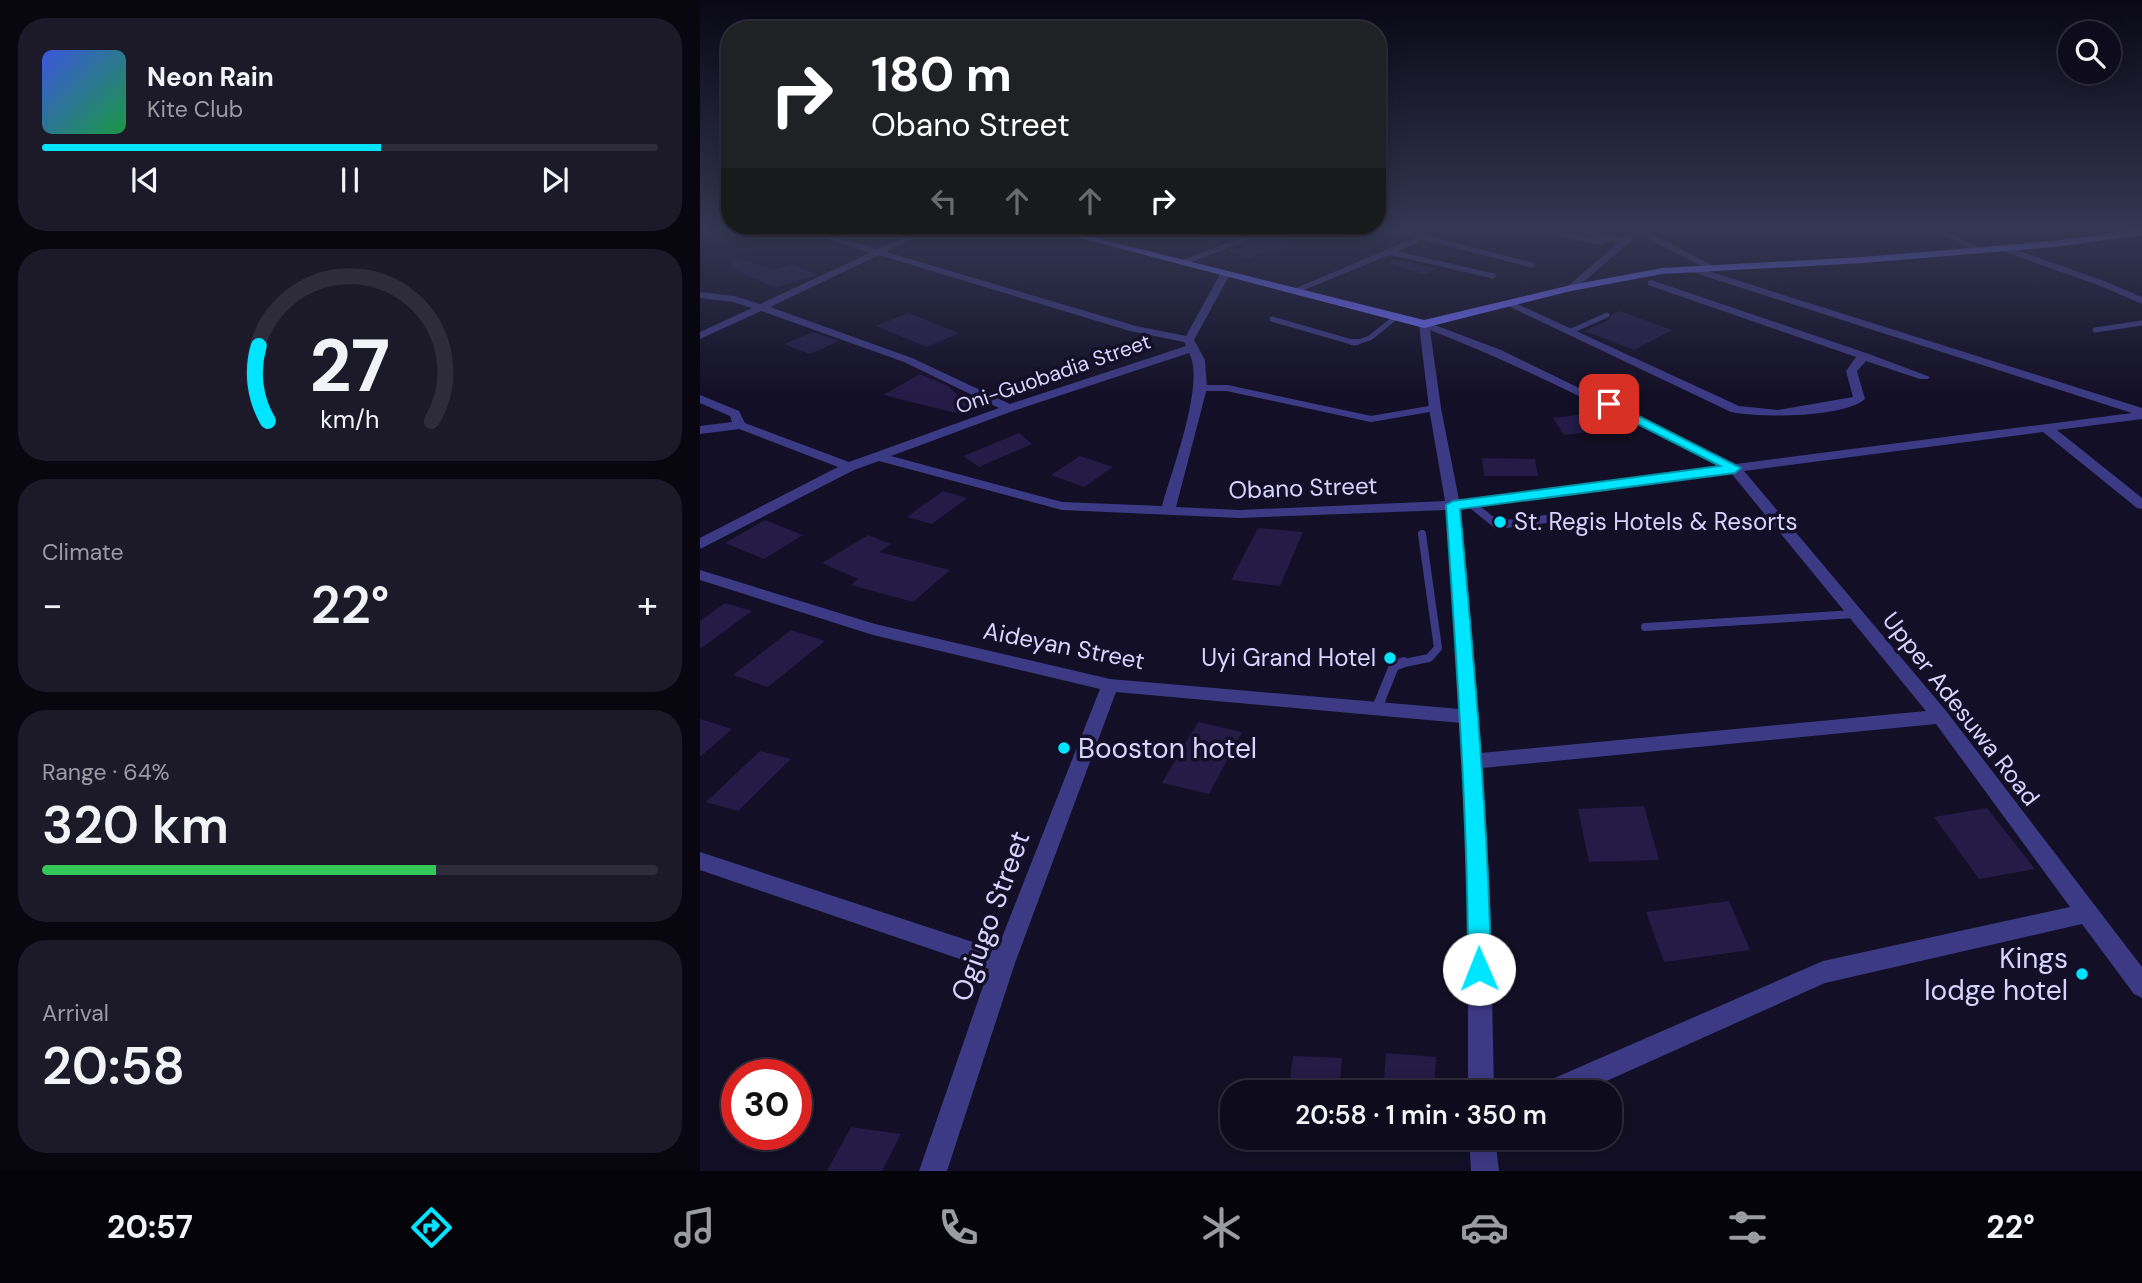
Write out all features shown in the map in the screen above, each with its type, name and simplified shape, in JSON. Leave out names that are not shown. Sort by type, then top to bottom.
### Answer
[{"type":"street","points":[[700,336],[806,286]]},
{"type":"street","points":[[990,286],[1191,344],[1199,360],[1201,388],[1167,512]]},
{"type":"street","points":[[1191,344],[1219,286]]},
{"type":"street","points":[[1272,286],[1424,324],[1497,352],[1735,468]]},
{"type":"street","points":[[1294,291],[1307,286]]},
{"type":"street","points":[[1424,324],[1582,286]]},
{"type":"street","points":[[1659,286],[1924,377]]},
{"type":"street","points":[[1744,286],[2142,413]]},
{"type":"street","points":[[2109,286],[2142,301]]},
{"type":"street","points":[[700,295],[734,299],[760,307],[908,360],[1009,408]]},
{"type":"street","points":[[1507,303],[1735,409],[1753,414],[1773,415],[1850,403],[1859,399],[1850,372],[1852,365],[1865,356]]},
{"type":"street","points":[[1424,324],[1435,408],[1462,504],[1479,895],[1481,1080]]},
{"type":"street","name":"Oni-Guobadia Street","points":[[700,544],[849,467],[1191,344]]},
{"type":"street","points":[[700,399],[735,414],[740,425]]},
{"type":"street","name":"Obano Street","points":[[877,456],[1062,506],[1239,514],[1462,504],[2142,413]]},
{"type":"street","points":[[700,430],[740,425],[849,467]]},
{"type":"street","points":[[2044,426],[2142,505]]},
{"type":"street","name":"Upper Adesuwa Road","points":[[1735,468],[1941,717],[2142,986]]},
{"type":"street","name":"Aideyan Street","points":[[700,575],[873,629],[1110,685],[1470,717]]},
{"type":"street","name":"Ogiugo Street","points":[[933,1171],[1003,963],[1110,685]]},
{"type":"street","points":[[1472,761],[1941,717]]},
{"type":"street","points":[[700,861],[1003,963]]},
{"type":"street","points":[[1579,1080],[1823,972],[2087,913]]},
{"type":"street","points":[[1483,1150],[1485,1171]]},
{"type":"lane","points":[[1569,332],[1607,315]]},
{"type":"lane","points":[[1272,319],[1355,343],[1370,338],[1396,317]]},
{"type":"lane","points":[[2095,330],[2142,323]]},
{"type":"lane","points":[[1201,388],[1227,388],[1371,419],[1435,408]]},
{"type":"lane","points":[[1462,504],[1497,525],[1562,517]]},
{"type":"lane","points":[[1377,709],[1394,666],[1429,658],[1438,648],[1422,534]]},
{"type":"lane","points":[[1645,627],[1855,614]]},
{"type":"building","points":[[1620,311],[1672,330],[1634,350],[1585,331],[1609,320],[1612,314]]},
{"type":"building","points":[[908,313],[959,333],[927,347],[876,326]]},
{"type":"building","points":[[813,332],[839,341],[810,354],[784,344]]},
{"type":"building","points":[[920,374],[948,386],[972,408],[956,413],[883,395]]},
{"type":"building","points":[[1603,412],[1615,429],[1564,435],[1553,418]]},
{"type":"building","points":[[1019,433],[1032,444],[979,467],[963,456]]},
{"type":"building","points":[[1080,456],[1113,467],[1084,487],[1051,475]]},
{"type":"building","points":[[1482,458],[1535,459],[1538,476],[1484,476]]},
{"type":"building","points":[[943,491],[967,498],[932,524],[907,517]]},
{"type":"building","points":[[765,520],[803,535],[764,559],[725,543]]},
{"type":"building","points":[[1258,528],[1303,532],[1280,586],[1231,580]]},
{"type":"building","points":[[868,535],[891,544],[879,552],[950,570],[913,602],[851,585],[858,579],[822,563]]},
{"type":"building","points":[[725,603],[752,611],[700,649],[700,621]]},
{"type":"building","points":[[791,630],[825,641],[768,687],[733,675]]},
{"type":"building","points":[[700,719],[732,729],[700,757]]},
{"type":"building","points":[[1198,722],[1242,732],[1209,794],[1162,783]]},
{"type":"building","points":[[760,751],[791,759],[738,811],[706,802]]},
{"type":"building","points":[[1644,806],[1659,860],[1589,862],[1578,809]]},
{"type":"building","points":[[1987,808],[2035,869],[1979,879],[1934,817]]},
{"type":"building","points":[[1729,901],[1750,950],[1664,962],[1646,912]]},
{"type":"building","points":[[1386,1053],[1436,1057],[1435,1080],[1384,1080]]},
{"type":"building","points":[[1293,1056],[1342,1058],[1340,1080],[1290,1080]]},
{"type":"building","points":[[851,1127],[901,1134],[882,1171],[827,1171]]},
{"type":"place","name":"St. Regis Hotels & Resorts","points":[[1500,522]]},
{"type":"place","name":"Uyi Grand Hotel","points":[[1390,658]]},
{"type":"place","name":"Booston hotel","points":[[1064,748]]},
{"type":"place","name":"Kings lodge hotel","points":[[2082,974]]},
{"type":"route","points":[[1479,969],[1479,895],[1470,717],[1453,505],[1735,468],[1609,404]]}]
